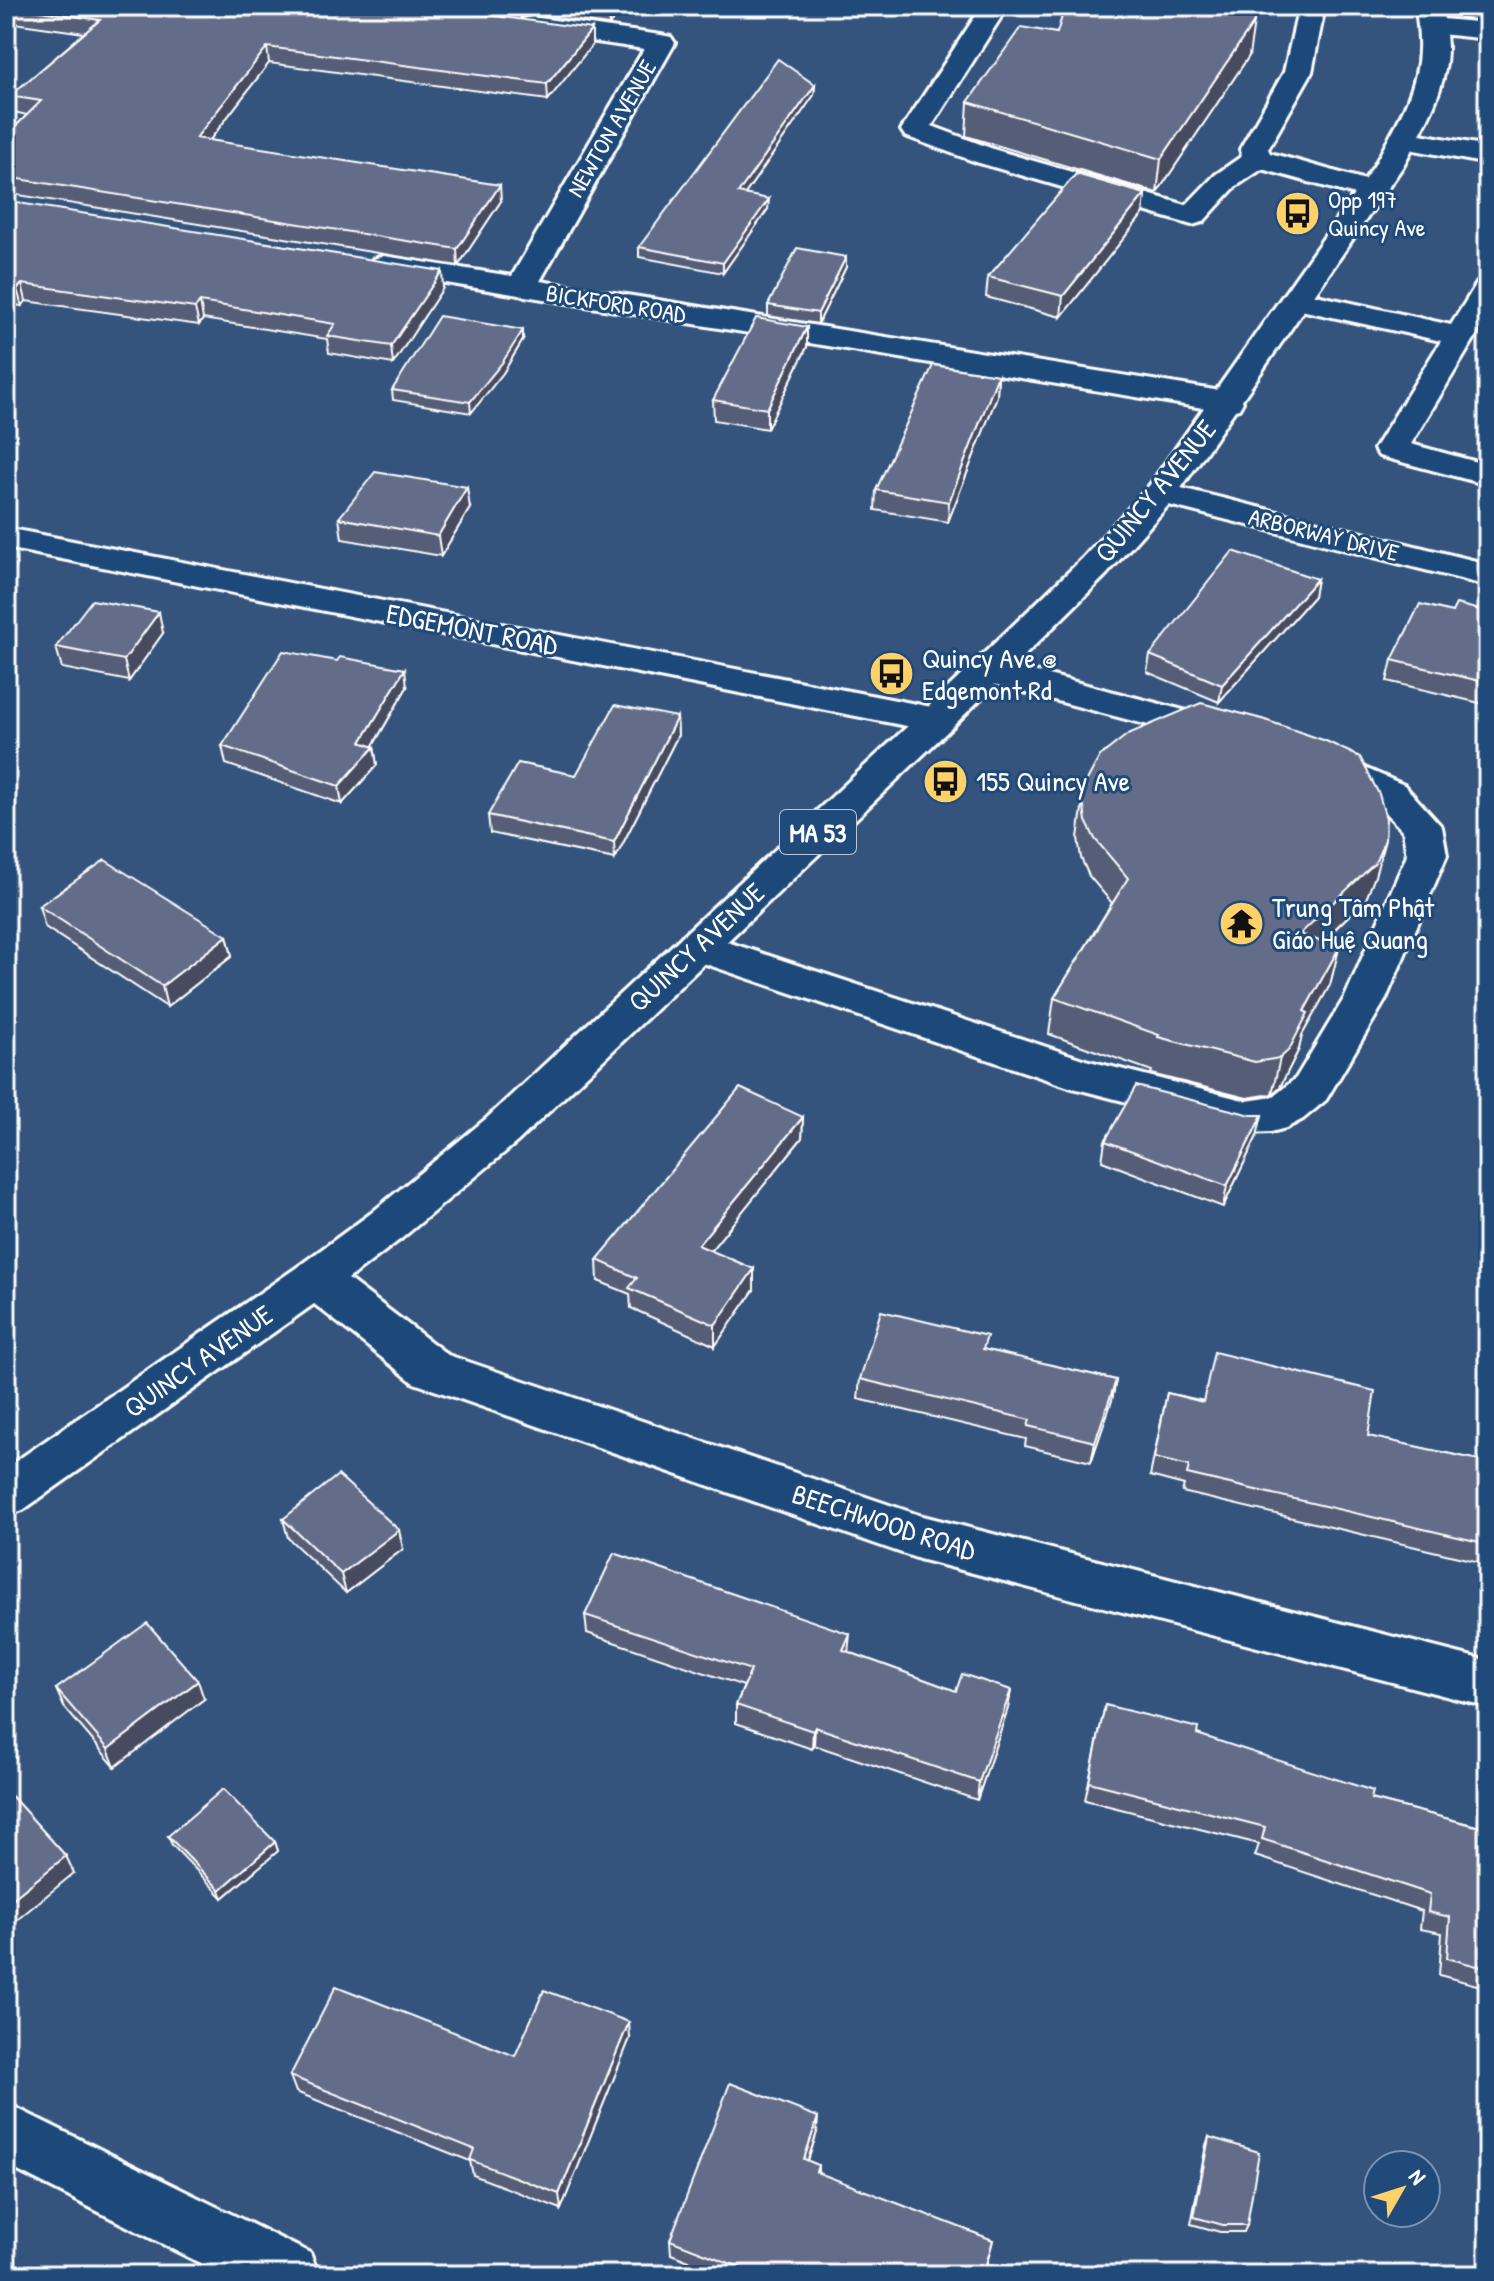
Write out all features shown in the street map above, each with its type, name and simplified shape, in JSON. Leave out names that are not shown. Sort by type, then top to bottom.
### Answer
[{"type":"street","points":[[995,6],[915,130],[986,156],[1192,216],[1225,181],[1258,159],[1373,191]]},
{"type":"street","points":[[1258,159],[1254,149],[1298,72],[1312,6]]},
{"type":"street","points":[[1430,16],[1488,31]]},
{"type":"street","name":"QUINCY AVENUE","points":[[6,1495],[315,1279],[406,1210],[502,1130],[937,720],[1094,567],[1161,493],[1373,191],[1403,140],[1428,83],[1432,59],[1430,16]]},
{"type":"street","name":"NEWTON AVENUE","points":[[509,22],[661,43],[521,287]]},
{"type":"street","points":[[1403,140],[1488,155]]},
{"type":"street","name":"BICKFORD ROAD","points":[[348,259],[1227,402]]},
{"type":"street","points":[[1488,290],[1391,449],[1488,475]]},
{"type":"street","points":[[1298,300],[1460,336]]},
{"type":"street","name":"ARBORWAY DRIVE","points":[[1161,493],[1488,575]]},
{"type":"street","name":"EDGEMONT ROAD","points":[[6,538],[937,720]]},
{"type":"street","points":[[697,946],[1084,1076],[1247,1117],[1271,1116],[1288,1108],[1311,1089],[1365,999],[1427,855],[1422,827],[1390,794],[1333,766],[1267,744],[987,671]]},
{"type":"street","name":"BEECHWOOD ROAD","points":[[315,1279],[431,1369],[445,1374],[919,1537],[1488,1684]]},
{"type":"street","points":[[6,2133],[288,2275]]},
{"type":"building","points":[[6,6],[223,6],[271,13],[278,6],[422,6],[592,29],[547,84],[267,47],[196,138],[500,185],[457,249],[6,177],[6,136],[41,101],[10,96],[100,20]]},
{"type":"building","points":[[1065,6],[1255,6],[1254,22],[1161,159],[968,102],[1021,27],[1057,33]]},
{"type":"building","points":[[778,59],[815,85],[738,193],[769,199],[723,263],[639,247]]},
{"type":"building","points":[[1076,174],[1145,194],[1063,296],[988,277]]},
{"type":"building","points":[[6,201],[442,271],[391,346],[327,336],[335,324],[200,302],[195,308],[22,284],[17,289],[6,288]]},
{"type":"building","points":[[797,248],[846,257],[818,313],[768,305]]},
{"type":"building","points":[[439,316],[523,330],[502,363],[470,402],[392,390]]},
{"type":"building","points":[[756,318],[807,327],[767,409],[713,400]]},
{"type":"building","points":[[933,365],[998,375],[949,502],[876,490]]},
{"type":"building","points":[[375,472],[467,487],[438,536],[339,518]]},
{"type":"building","points":[[1233,551],[1317,579],[1222,685],[1150,655]]},
{"type":"building","points":[[92,600],[159,612],[124,660],[56,647]]},
{"type":"building","points":[[1420,604],[1452,612],[1456,604],[1488,612],[1488,683],[1392,660]]},
{"type":"building","points":[[283,651],[405,669],[361,742],[374,747],[339,786],[222,746]]},
{"type":"building","name":"Trung Tâm Phật Giáo Huệ Quang","points":[[1201,703],[1262,719],[1326,741],[1360,757],[1379,794],[1386,819],[1385,840],[1375,863],[1300,934],[1339,948],[1304,1011],[1308,1013],[1289,1050],[1280,1058],[1255,1062],[1158,1037],[1054,998],[1128,878],[1095,839],[1086,821],[1083,801],[1087,780],[1100,756],[1128,734]]},
{"type":"building","points":[[615,705],[677,717],[614,842],[488,815],[518,763],[576,775]]},
{"type":"building","points":[[105,860],[227,936],[162,986],[39,906]]},
{"type":"building","points":[[1136,1086],[1251,1115],[1262,1115],[1227,1186],[1105,1141]]},
{"type":"building","points":[[740,1088],[803,1117],[698,1245],[754,1269],[715,1325],[629,1288],[637,1278],[597,1260]]},
{"type":"building","points":[[881,1311],[987,1336],[983,1349],[1116,1380],[1095,1442],[1028,1426],[1030,1420],[860,1379]]},
{"type":"building","points":[[1214,1352],[1375,1391],[1368,1436],[1488,1462],[1488,1544],[1187,1474],[1189,1466],[1154,1458],[1167,1393],[1203,1402]]},
{"type":"building","points":[[338,1475],[399,1530],[341,1574],[283,1519]]},
{"type":"building","points":[[614,1553],[850,1634],[843,1650],[956,1691],[962,1674],[1011,1690],[979,1782],[815,1727],[813,1731],[736,1705],[751,1670],[585,1615]]},
{"type":"building","points":[[147,1623],[198,1681],[108,1749],[56,1689]]},
{"type":"building","points":[[1105,1705],[1198,1728],[1197,1734],[1373,1791],[1371,1799],[1488,1829],[1488,1969],[1447,1958],[1450,1917],[1428,1912],[1430,1894],[1262,1839],[1265,1827],[1089,1782]]},
{"type":"building","points":[[223,1789],[275,1842],[220,1890],[168,1836]]},
{"type":"building","points":[[6,1790],[66,1856],[6,1904]]},
{"type":"building","points":[[336,1986],[515,2056],[544,1990],[629,2022],[559,2194],[470,2160],[474,2149],[290,2076]]},
{"type":"building","points":[[730,2083],[818,2117],[804,2159],[818,2165],[816,2172],[993,2240],[983,2275],[760,2275],[670,2240]]},
{"type":"building","points":[[1209,2137],[1259,2152],[1247,2225],[1223,2225],[1194,2217]]},
{"type":"building","points":[[1067,2265],[1104,2275],[1065,2275]]},
{"type":"place","name":"Opp 197 Quincy Ave","points":[[1297,213]]},
{"type":"place","name":"Quincy Ave @ Edgemont Rd","points":[[891,674]]},
{"type":"place","name":"155 Quincy Ave","points":[[945,781]]},
{"type":"place","name":"Trung Tâm Phật Giáo Huệ Quang","points":[[1241,923]]}]
